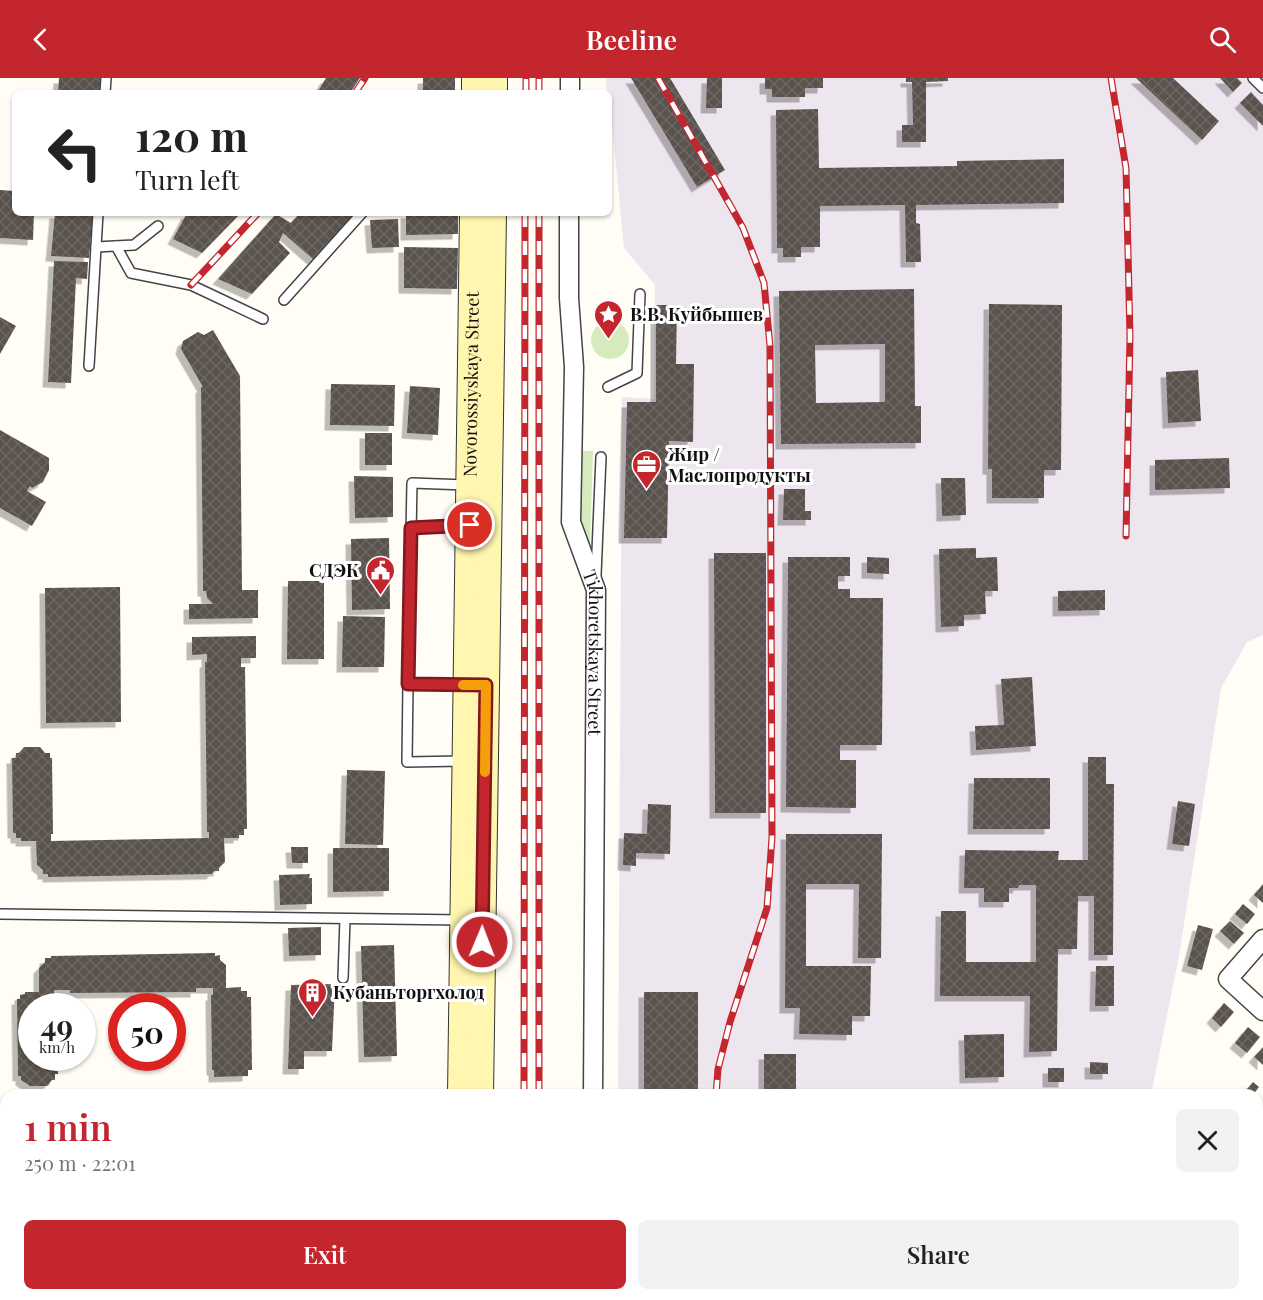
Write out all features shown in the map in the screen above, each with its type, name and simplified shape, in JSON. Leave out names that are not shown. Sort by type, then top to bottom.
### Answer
[{"type":"main road","name":"Novorossiyskaya Street","points":[[473,216],[470,525],[476,685],[465,760],[474,920],[480,1089]]},
{"type":"main road","name":"Novorossiyskaya Street","points":[[461,1089],[474,920],[476,685],[493,216]]},
{"type":"street","name":"Tikhoretskaya Street","points":[[569,216],[569,298],[574,367],[571,522],[596,590],[593,1089]]},
{"type":"street","points":[[1263,939],[1228,979],[1263,1011]]},
{"type":"lane","points":[[1253,78],[1263,88]]},
{"type":"lane","points":[[89,366],[98,216]]},
{"type":"lane","points":[[284,300],[359,216]]},
{"type":"lane","points":[[96,247],[134,245],[158,226]]},
{"type":"lane","points":[[117,246],[131,273],[191,285],[263,318]]},
{"type":"lane","points":[[608,387],[637,373],[640,294]]},
{"type":"lane","points":[[596,590],[601,456]]},
{"type":"lane","points":[[465,760],[407,762],[408,684],[412,483],[470,485]]},
{"type":"lane","points":[[411,528],[470,525]]},
{"type":"lane","points":[[408,684],[476,685]]},
{"type":"lane","points":[[0,914],[474,920]]},
{"type":"lane","points":[[343,978],[345,919]]},
{"type":"shaded area","points":[[606,78],[1263,78],[1263,635],[1247,642],[1221,688],[1179,956],[1152,1089],[618,1089],[622,397],[654,399],[655,285],[624,248],[612,124],[612,90],[607,90]]},
{"type":"green space","points":[[610,321],[624,326],[629,340],[624,354],[610,359],[596,354],[591,340],[596,326]]},
{"type":"green space","points":[[581,451],[593,451],[590,545],[579,526]]},
{"type":"building","points":[[59,78],[104,78],[104,90],[58,90]]},
{"type":"building","points":[[326,78],[360,78],[352,90],[319,90]]},
{"type":"building","points":[[423,78],[455,78],[455,90],[423,90]]},
{"type":"building","points":[[631,78],[670,78],[725,170],[697,187]]},
{"type":"building","points":[[707,78],[722,78],[722,108],[706,108]]},
{"type":"building","points":[[765,78],[823,78],[823,88],[805,88],[805,97],[772,97],[772,89],[765,89]]},
{"type":"building","points":[[906,78],[948,78],[948,81],[926,82],[926,142],[902,142],[902,125],[913,125],[912,82],[906,82]]},
{"type":"building","points":[[1136,78],[1173,78],[1219,121],[1202,140]]},
{"type":"building","points":[[1220,78],[1237,78],[1242,83],[1233,92]]},
{"type":"building","points":[[1251,92],[1263,105],[1263,126],[1240,103]]},
{"type":"building","points":[[818,109],[819,168],[957,166],[957,161],[1064,159],[1064,203],[916,205],[916,223],[920,224],[921,262],[906,262],[905,205],[820,206],[820,247],[801,247],[801,257],[783,257],[783,248],[777,248],[776,110]]},
{"type":"building","points":[[0,190],[12,191],[12,216],[34,216],[33,240],[0,238]]},
{"type":"building","points":[[55,216],[93,216],[89,258],[51,256]]},
{"type":"building","points":[[185,216],[238,216],[202,253],[173,239]]},
{"type":"building","points":[[274,216],[279,216],[291,223],[297,216],[352,216],[314,260],[283,233],[279,242],[290,253],[252,294],[218,279]]},
{"type":"building","points":[[406,216],[458,216],[458,234],[406,235]]},
{"type":"building","points":[[398,219],[399,247],[372,248],[370,220]]},
{"type":"building","points":[[404,247],[458,248],[457,289],[404,288]]},
{"type":"building","points":[[54,261],[88,262],[87,279],[76,278],[71,383],[48,382]]},
{"type":"building","points":[[914,289],[915,406],[921,406],[921,443],[781,444],[779,291]],"holes":[[[885,344],[885,402],[816,403],[815,345]]]},
{"type":"building","points":[[989,304],[1062,305],[1061,470],[1044,470],[1044,498],[992,498],[992,469],[988,469]]},
{"type":"building","name":"Жир / Маслопродукты","points":[[656,305],[677,305],[676,364],[694,364],[693,442],[669,441],[667,538],[624,538],[627,402],[656,402]]},
{"type":"building","points":[[0,317],[16,326],[0,354]]},
{"type":"building","points":[[213,330],[240,376],[242,590],[258,590],[258,618],[189,619],[189,604],[213,604],[207,598],[206,591],[203,591],[201,387],[203,387],[181,349],[183,341],[198,332],[204,335]]},
{"type":"building","points":[[1198,370],[1201,421],[1168,423],[1166,372]]},
{"type":"building","points":[[331,384],[395,385],[394,426],[330,425]]},
{"type":"building","points":[[410,386],[440,388],[438,435],[407,433]]},
{"type":"building","points":[[0,430],[49,458],[49,470],[43,482],[32,488],[30,486],[27,491],[46,502],[32,526],[0,508]]},
{"type":"building","points":[[365,433],[392,433],[392,465],[365,465]]},
{"type":"building","points":[[1229,458],[1230,488],[1155,490],[1155,460]]},
{"type":"building","points":[[354,476],[393,477],[393,517],[355,518]]},
{"type":"building","points":[[941,478],[965,478],[966,515],[942,516]]},
{"type":"building","points":[[784,489],[805,489],[805,511],[811,511],[811,520],[783,520]]},
{"type":"building","points":[[389,538],[390,609],[352,610],[351,539]]},
{"type":"building","points":[[976,548],[976,558],[997,557],[998,591],[985,591],[986,614],[964,615],[964,626],[941,627],[939,549]]},
{"type":"building","points":[[714,553],[766,553],[766,813],[715,813]]},
{"type":"building","points":[[788,557],[850,557],[850,576],[838,576],[838,589],[850,589],[850,598],[883,598],[882,745],[840,745],[840,760],[856,760],[856,808],[786,807]]},
{"type":"building","points":[[867,557],[889,558],[889,574],[867,573]]},
{"type":"building","points":[[288,581],[324,581],[324,659],[287,659]]},
{"type":"building","points":[[120,587],[121,722],[46,723],[45,588]]},
{"type":"building","points":[[1105,590],[1105,610],[1058,611],[1058,591]]},
{"type":"building","points":[[343,616],[385,617],[384,667],[342,667]]},
{"type":"building","points":[[256,636],[256,658],[241,658],[241,667],[245,667],[247,829],[244,829],[244,835],[239,835],[239,838],[224,838],[225,862],[219,871],[214,871],[212,874],[48,877],[48,874],[43,874],[43,870],[37,865],[36,842],[38,841],[21,841],[21,838],[16,838],[16,833],[13,833],[12,758],[16,758],[16,753],[24,747],[40,747],[45,753],[50,753],[50,758],[52,758],[53,834],[51,834],[51,841],[209,838],[209,832],[207,832],[205,662],[207,662],[207,654],[192,655],[192,637]]},
{"type":"building","points":[[1032,677],[1036,746],[976,750],[975,726],[1004,725],[1001,679]]},
{"type":"building","points":[[1088,757],[1106,757],[1106,784],[1114,784],[1113,955],[1094,955],[1094,896],[1078,896],[1077,949],[1058,949],[1057,1051],[1029,1052],[1030,996],[940,996],[941,911],[966,911],[966,962],[1036,962],[1036,885],[1019,885],[1018,888],[1009,888],[1009,902],[984,902],[984,888],[964,888],[965,850],[1059,851],[1058,860],[1088,860]]},
{"type":"building","points":[[347,770],[385,771],[383,845],[345,844]]},
{"type":"building","points":[[974,778],[1050,778],[1050,829],[973,829]]},
{"type":"building","points":[[1178,801],[1195,804],[1189,846],[1172,844]]},
{"type":"building","points":[[648,804],[671,805],[670,854],[636,853],[636,866],[623,865],[624,833],[647,834]]},
{"type":"building","points":[[786,834],[882,834],[881,958],[858,958],[859,884],[806,884],[806,966],[871,966],[870,1016],[852,1016],[852,1035],[799,1034],[800,1008],[785,1008]]},
{"type":"building","points":[[291,847],[308,847],[308,863],[292,863]]},
{"type":"building","points":[[333,848],[389,848],[389,891],[333,892]]},
{"type":"building","points":[[310,874],[312,904],[280,905],[279,875]]},
{"type":"building","points":[[1263,884],[1263,903],[1254,895]]},
{"type":"building","points":[[1243,904],[1255,914],[1247,924],[1235,914]]},
{"type":"building","points":[[1230,921],[1244,933],[1234,944],[1220,931]]},
{"type":"building","points":[[1198,925],[1213,929],[1202,970],[1187,966]]},
{"type":"building","points":[[321,927],[321,955],[289,956],[288,928]]},
{"type":"building","points":[[394,945],[397,1056],[364,1057],[361,946]]},
{"type":"building","points":[[215,953],[215,956],[220,955],[220,960],[226,965],[226,988],[241,987],[241,991],[247,991],[247,997],[251,997],[252,1070],[248,1070],[248,1076],[214,1077],[211,995],[213,995],[213,988],[196,988],[196,992],[70,993],[70,990],[54,990],[54,993],[25,993],[39,992],[39,968],[45,962],[45,958],[51,958],[51,956]]},
{"type":"building","points":[[1096,966],[1114,966],[1114,1006],[1095,1006]]},
{"type":"building","name":"Кубаньторгхолод","points":[[335,984],[332,1051],[304,1051],[304,1069],[288,1069],[291,985]]},
{"type":"building","points":[[644,992],[698,992],[698,1089],[644,1089]]},
{"type":"building","points":[[17,999],[18,1071],[58,1071],[58,1074],[55,1074],[55,1080],[47,1086],[30,1086],[21,1080],[21,1076],[18,1076]]},
{"type":"building","points":[[1224,1003],[1234,1012],[1221,1027],[1212,1018]]},
{"type":"building","points":[[1248,1027],[1260,1037],[1247,1053],[1235,1043]]},
{"type":"building","points":[[1004,1034],[1004,1077],[965,1078],[964,1035]]},
{"type":"building","points":[[1263,1047],[1263,1065],[1254,1057]]},
{"type":"building","points":[[764,1054],[796,1054],[796,1089],[764,1089]]},
{"type":"building","points":[[1090,1062],[1108,1063],[1108,1074],[1090,1074]]},
{"type":"building","points":[[1048,1068],[1064,1068],[1064,1082],[1048,1082]]},
{"type":"building","points":[[1253,1082],[1259,1087],[1258,1089],[1247,1089]]},
{"type":"railway","points":[[357,90],[365,78]]},
{"type":"railway","points":[[526,78],[526,90]]},
{"type":"railway","points":[[539,78],[539,90]]},
{"type":"railway","points":[[658,78],[743,228],[764,283],[770,346],[772,837],[767,908],[730,1022],[718,1069],[716,1089]]},
{"type":"railway","points":[[1111,78],[1126,168],[1130,336],[1126,536]]},
{"type":"railway","points":[[191,285],[255,216]]},
{"type":"railway","points":[[524,1089],[525,216]]},
{"type":"railway","points":[[539,216],[539,1089]]},
{"type":"slow traffic","points":[[463,685],[486,685],[485,772]]},
{"type":"place","name":"В.В. Куйбышев","points":[[609,340]]},
{"type":"place","name":"Жир / Маслопродукты","points":[[647,490]]},
{"type":"place","name":"СДЭК","points":[[380,596]]},
{"type":"place","name":"Кубаньторгхолод","points":[[312,1018]]},
{"type":"route","points":[[470,525],[411,528],[408,684],[486,685],[482,942]]}]
